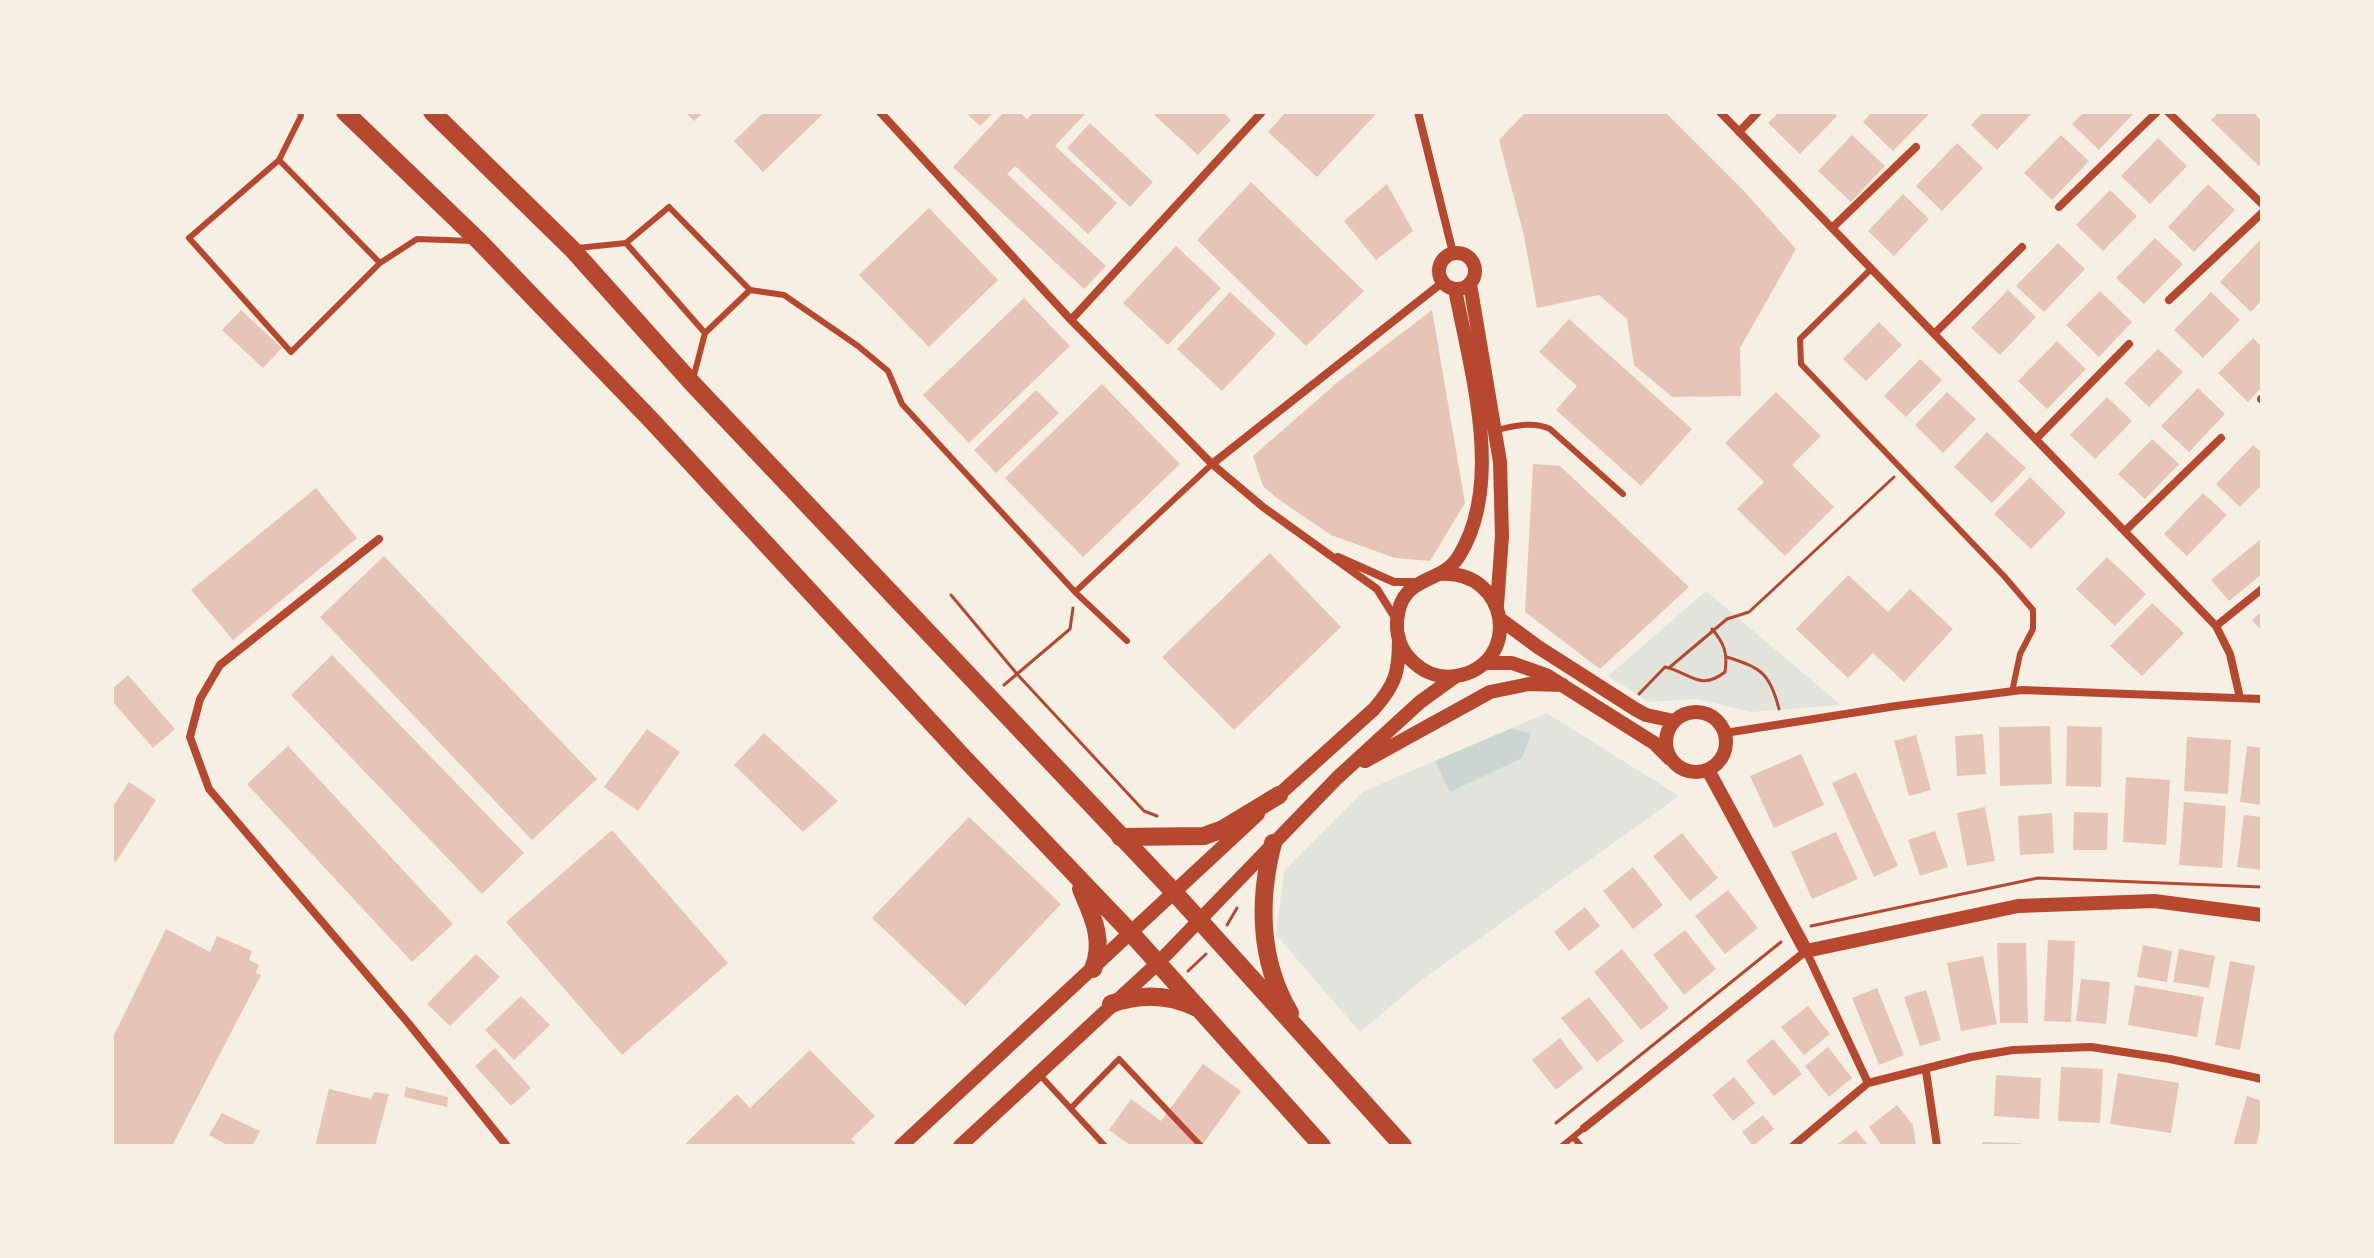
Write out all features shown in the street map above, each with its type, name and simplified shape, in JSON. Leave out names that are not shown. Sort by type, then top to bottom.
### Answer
[{"type":"highway","points":[[345,112],[479,241],[653,422],[1202,1010],[1315,1143]]},
{"type":"highway","points":[[432,112],[572,249],[692,383],[1173,891],[1403,1146]]},
{"type":"highway","points":[[1120,837],[1204,836],[1223,829],[1279,795]]},
{"type":"highway","points":[[1273,843],[1265,871],[1265,949],[1285,1005],[1303,1037]]},
{"type":"highway","points":[[1075,875],[1096,923],[1098,951],[1093,969]]},
{"type":"highway","points":[[1111,1004],[1128,998],[1159,996],[1184,1001],[1202,1010]]},
{"type":"street","points":[[880,112],[1071,320],[1212,464],[1263,507],[1377,589],[1397,622]]},
{"type":"street","points":[[1071,320],[1262,112]]},
{"type":"street","points":[[1418,112],[1453,253]]},
{"type":"street","points":[[1720,112],[2216,626],[2230,654],[2240,698]]},
{"type":"street","points":[[1739,132],[1758,112]]},
{"type":"street","points":[[2059,207],[2157,112]]},
{"type":"street","points":[[2168,112],[2262,204]]},
{"type":"street","points":[[1832,228],[1916,147]]},
{"type":"street","points":[[2169,300],[2262,213]]},
{"type":"street","points":[[1934,334],[2022,247]]},
{"type":"street","points":[[960,1146],[1158,963],[1337,778],[1420,702],[1456,676],[1484,663],[1497,643],[1502,496],[1496,430],[1456,285],[1439,265],[1453,253],[1465,254],[1474,262],[1476,274],[1456,285],[1212,464]]},
{"type":"street","points":[[1319,548],[1394,582],[1406,584],[1440,574],[1458,558],[1473,527],[1482,472],[1478,410],[1456,285]]},
{"type":"street","points":[[2036,439],[2129,344]]},
{"type":"street","points":[[2125,531],[2221,438]]},
{"type":"street","points":[[379,539],[220,665],[200,699],[190,737],[209,789],[409,1024],[507,1146]]},
{"type":"street","points":[[1440,574],[1456,574],[1474,580],[1488,591],[1499,613],[1538,647],[1646,715],[1674,721]]},
{"type":"street","points":[[901,1146],[1173,891],[1374,709],[1389,692],[1397,675],[1397,622],[1401,604],[1407,593],[1422,581]]},
{"type":"street","points":[[2216,626],[2262,589]]},
{"type":"street","points":[[1399,638],[1409,658],[1422,669],[1439,675],[1456,676]]},
{"type":"street","points":[[1484,663],[1512,663],[1531,668],[1654,743],[1670,759],[1688,771],[1708,770],[1717,764],[1724,754],[1725,733],[1721,724],[1704,712],[1683,714],[1674,721],[1666,738],[1670,759]]},
{"type":"street","points":[[1337,778],[1490,692],[1529,684],[1563,685]]},
{"type":"street","points":[[1725,733],[1896,706],[2012,692],[2262,699]]},
{"type":"street","points":[[1708,770],[1806,951],[1868,1083]]},
{"type":"street","points":[[1584,1128],[1806,951],[2018,906],[2154,901],[2262,915]]},
{"type":"street","points":[[1793,1146],[1868,1083],[1926,1071],[1971,1057],[2013,1050],[2091,1047],[2170,1059],[2262,1079]]},
{"type":"street","points":[[1926,1071],[1937,1146]]},
{"type":"lane","points":[[300,112],[301,116],[279,160],[189,238],[291,352],[380,263],[417,239],[479,241]]},
{"type":"lane","points":[[279,160],[380,263]]},
{"type":"lane","points":[[572,249],[626,243],[669,207],[750,290],[784,295],[858,346],[888,371],[902,404],[1075,592],[1127,641]]},
{"type":"lane","points":[[626,243],[705,333]]},
{"type":"lane","points":[[1871,269],[1800,339],[1801,364],[2033,610],[2033,629],[2020,654],[2012,692]]},
{"type":"lane","points":[[692,383],[705,333],[750,290]]},
{"type":"lane","points":[[1496,430],[1541,424],[1623,494]]},
{"type":"lane","points":[[1075,592],[1212,464]]},
{"type":"lane","points":[[1071,1108],[1119,1059],[1201,1146]]},
{"type":"lane","points":[[1039,1074],[1105,1146]]},
{"type":"lane","points":[[1562,1146],[1584,1128]]},
{"type":"lane","points":[[1573,1137],[1581,1146]]},
{"type":"path","points":[[1628,705],[1665,667],[1670,667],[1712,629],[1727,619],[1749,612],[1902,470]]},
{"type":"path","points":[[989,698],[1070,629],[1075,592]]},
{"type":"path","points":[[951,595],[1017,674],[1144,811],[1169,821],[1188,838]]},
{"type":"path","points":[[1670,667],[1687,677],[1704,681],[1716,679],[1725,672],[1727,657],[1723,641],[1712,629]]},
{"type":"path","points":[[1727,657],[1758,668],[1767,677],[1774,687],[1782,724]]},
{"type":"path","points":[[1556,1123],[1795,930]]},
{"type":"shaded area","points":[[1706,591],[1841,705],[1751,712],[1697,699],[1649,702],[1608,676]]},
{"type":"shaded area","points":[[1547,713],[1679,796],[1423,979],[1360,1032],[1276,935],[1284,871],[1364,791]]},
{"type":"shaded area","points":[[1510,729],[1531,733],[1522,758],[1450,792],[1435,761]]},
{"type":"building","points":[[685,112],[704,112],[694,121]]},
{"type":"building","points":[[764,112],[825,112],[763,172],[734,141]]},
{"type":"building","points":[[965,112],[994,112],[980,126]]},
{"type":"building","points":[[1004,112],[1019,112],[1027,119],[1034,112],[1087,112],[1055,146],[1117,203],[1088,234],[1015,166],[1007,174],[1106,266],[1084,289],[953,167]]},
{"type":"building","points":[[1151,112],[1223,112],[1231,120],[1198,155]]},
{"type":"building","points":[[1286,112],[1378,112],[1317,177],[1268,132]]},
{"type":"building","points":[[1526,112],[1665,112],[1744,191],[1796,249],[1740,348],[1741,396],[1672,397],[1634,365],[1627,319],[1599,295],[1537,308],[1524,236],[1499,140]]},
{"type":"building","points":[[1779,112],[1833,112],[1837,116],[1800,154],[1768,123]]},
{"type":"building","points":[[1872,112],[1931,112],[1893,151],[1863,122]]},
{"type":"building","points":[[1983,112],[2033,112],[1997,150],[1971,125]]},
{"type":"building","points":[[2084,112],[2135,112],[2099,150],[2072,124]]},
{"type":"building","points":[[2219,112],[2253,112],[2262,121],[2262,163],[2259,166],[2211,120]]},
{"type":"building","points":[[1090,123],[1153,182],[1130,207],[1067,148]]},
{"type":"building","points":[[1852,135],[1885,166],[1851,202],[1818,171]]},
{"type":"building","points":[[2061,135],[2089,161],[2052,200],[2024,173]]},
{"type":"building","points":[[2158,138],[2187,166],[2150,204],[2121,176]]},
{"type":"building","points":[[1957,143],[1983,168],[1942,211],[1916,186]]},
{"type":"building","points":[[1251,182],[1364,291],[1306,346],[1197,240]]},
{"type":"building","points":[[1387,184],[1413,231],[1376,260],[1344,221]]},
{"type":"building","points":[[2208,184],[2235,210],[2194,252],[2168,227]]},
{"type":"building","points":[[2110,190],[2137,216],[2103,251],[2076,225]]},
{"type":"building","points":[[1903,194],[1929,219],[1894,256],[1868,231]]},
{"type":"building","points":[[929,208],[998,280],[929,347],[859,275]]},
{"type":"building","points":[[2155,238],[2183,264],[2144,304],[2116,278]]},
{"type":"building","points":[[2262,238],[2262,300],[2251,312],[2220,282]]},
{"type":"building","points":[[2058,243],[2085,269],[2044,312],[2016,286]]},
{"type":"building","points":[[1176,246],[1221,288],[1168,345],[1123,303]]},
{"type":"building","points":[[2008,290],[2036,317],[2000,355],[1971,328]]},
{"type":"building","points":[[2100,291],[2132,322],[2099,357],[2066,325]]},
{"type":"building","points":[[1230,292],[1276,334],[1222,391],[1177,349]]},
{"type":"building","points":[[2211,292],[2240,320],[2203,358],[2174,330]]},
{"type":"building","points":[[1024,298],[1070,346],[969,443],[923,395]]},
{"type":"building","points":[[241,310],[282,348],[263,368],[222,330]]},
{"type":"building","points":[[1432,310],[1465,503],[1430,561],[1395,558],[1331,535],[1263,486],[1253,456],[1339,381]]},
{"type":"building","points":[[1569,319],[1692,429],[1641,486],[1556,410],[1577,386],[1539,352]]},
{"type":"building","points":[[1879,322],[1902,345],[1866,381],[1843,359]]},
{"type":"building","points":[[2253,338],[2262,347],[2262,387],[2248,402],[2218,373]]},
{"type":"building","points":[[2057,341],[2086,369],[2047,409],[2018,381]]},
{"type":"building","points":[[2158,349],[2183,372],[2149,407],[2124,383]]},
{"type":"building","points":[[1920,359],[1942,380],[1906,417],[1884,396]]},
{"type":"building","points":[[1102,384],[1180,464],[1083,557],[1005,478]]},
{"type":"building","points":[[2198,388],[2225,414],[2189,452],[2161,426]]},
{"type":"building","points":[[1036,390],[1059,413],[996,473],[974,450]]},
{"type":"building","points":[[1776,392],[1821,436],[1792,465],[1834,507],[1785,556],[1737,509],[1764,482],[1725,443]]},
{"type":"building","points":[[1947,392],[1976,419],[1943,453],[1915,425]]},
{"type":"building","points":[[2107,397],[2132,421],[2095,459],[2070,435]]},
{"type":"building","points":[[1987,432],[2026,468],[1992,503],[1954,467]]},
{"type":"building","points":[[2152,439],[2179,464],[2145,499],[2118,474]]},
{"type":"building","points":[[2253,445],[2262,453],[2262,485],[2240,507],[2216,484]]},
{"type":"building","points":[[1533,464],[1560,466],[1689,587],[1600,669],[1525,612]]},
{"type":"building","points":[[2030,477],[2066,513],[2031,549],[1994,514]]},
{"type":"building","points":[[316,488],[357,538],[233,640],[191,590]]},
{"type":"building","points":[[2203,493],[2227,515],[2187,556],[2164,534]]},
{"type":"building","points":[[2262,538],[2262,574],[2229,601],[2211,580]]},
{"type":"building","points":[[1270,553],[1341,627],[1234,730],[1162,657]]},
{"type":"building","points":[[384,556],[597,779],[532,840],[320,617]]},
{"type":"building","points":[[2107,557],[2146,594],[2115,626],[2076,589]]},
{"type":"building","points":[[1848,575],[1888,612],[1910,589],[1953,629],[1904,682],[1873,653],[1848,678],[1796,629]]},
{"type":"building","points":[[2152,603],[2184,633],[2142,676],[2110,646]]},
{"type":"building","points":[[2262,611],[2262,631],[2252,620]]},
{"type":"building","points":[[332,655],[524,853],[482,894],[291,695]]},
{"type":"building","points":[[128,675],[175,729],[153,748],[112,701],[112,689]]},
{"type":"building","points":[[2050,726],[2052,784],[2000,786],[1999,727]]},
{"type":"building","points":[[2067,726],[2102,727],[2101,787],[2066,786]]},
{"type":"building","points":[[647,729],[680,752],[638,811],[604,787]]},
{"type":"building","points":[[764,733],[838,801],[803,832],[734,765]]},
{"type":"building","points":[[1983,734],[1986,774],[1957,776],[1955,736]]},
{"type":"building","points":[[1916,735],[1931,790],[1909,796],[1894,741]]},
{"type":"building","points":[[2187,737],[2231,740],[2228,794],[2184,791]]},
{"type":"building","points":[[288,746],[453,924],[412,962],[247,784]]},
{"type":"building","points":[[2247,746],[2262,748],[2262,805],[2240,802]]},
{"type":"building","points":[[1801,754],[1824,805],[1774,828],[1750,776]]},
{"type":"building","points":[[1856,772],[1898,866],[1874,877],[1832,783]]},
{"type":"building","points":[[2126,777],[2170,780],[2166,845],[2123,842]]},
{"type":"building","points":[[129,782],[156,800],[116,862],[112,859],[112,808]]},
{"type":"building","points":[[2184,802],[2226,806],[2222,868],[2179,865]]},
{"type":"building","points":[[1985,807],[1995,861],[1967,866],[1957,813]]},
{"type":"building","points":[[2074,812],[2108,813],[2107,850],[2073,850]]},
{"type":"building","points":[[2052,813],[2054,853],[2020,855],[2018,816]]},
{"type":"building","points":[[2244,815],[2262,817],[2262,870],[2237,867]]},
{"type":"building","points":[[969,817],[1061,904],[965,1006],[872,918]]},
{"type":"building","points":[[612,830],[728,963],[622,1055],[506,922]]},
{"type":"building","points":[[1935,831],[1948,867],[1920,876],[1908,840]]},
{"type":"building","points":[[1836,832],[1858,879],[1812,899],[1791,852]]},
{"type":"building","points":[[1682,833],[1718,878],[1690,901],[1653,856]]},
{"type":"building","points":[[1633,867],[1663,905],[1633,929],[1603,891]]},
{"type":"building","points":[[1728,890],[1758,928],[1725,954],[1695,916]]},
{"type":"building","points":[[1585,907],[1600,926],[1569,951],[1554,932]]},
{"type":"building","points":[[166,929],[210,952],[217,936],[252,951],[249,960],[259,965],[256,973],[261,975],[172,1146],[112,1146],[112,1039]]},
{"type":"building","points":[[1685,930],[1716,969],[1684,995],[1653,955]]},
{"type":"building","points":[[2048,940],[2075,941],[2071,1022],[2044,1021]]},
{"type":"building","points":[[1997,943],[2026,943],[2028,1023],[2000,1023]]},
{"type":"building","points":[[2143,945],[2172,951],[2167,982],[2137,977]]},
{"type":"building","points":[[1622,949],[1669,1008],[1641,1030],[1594,972]]},
{"type":"building","points":[[2179,949],[2215,956],[2209,988],[2173,982]]},
{"type":"building","points":[[476,954],[500,977],[450,1026],[427,1004]]},
{"type":"building","points":[[1983,956],[1997,1024],[1961,1031],[1947,963]]},
{"type":"building","points":[[2230,961],[2255,966],[2240,1050],[2215,1045]]},
{"type":"building","points":[[2081,979],[2110,982],[2106,1024],[2076,1021]]},
{"type":"building","points":[[2135,985],[2204,997],[2197,1037],[2128,1025]]},
{"type":"building","points":[[1877,988],[1904,1055],[1879,1065],[1852,998]]},
{"type":"building","points":[[1926,990],[1941,1040],[1920,1046],[1904,997]]},
{"type":"building","points":[[521,996],[550,1025],[514,1060],[485,1030]]},
{"type":"building","points":[[1589,997],[1624,1041],[1597,1062],[1561,1018]]},
{"type":"building","points":[[1808,1006],[1830,1034],[1804,1055],[1781,1027]]},
{"type":"building","points":[[1560,1038],[1583,1068],[1556,1090],[1532,1060]]},
{"type":"building","points":[[1773,1039],[1802,1074],[1774,1096],[1746,1061]]},
{"type":"building","points":[[1828,1047],[1852,1078],[1829,1097],[1805,1066]]},
{"type":"building","points":[[495,1048],[531,1088],[511,1106],[475,1066]]},
{"type":"building","points":[[810,1050],[875,1116],[851,1139],[858,1146],[683,1146],[737,1094],[750,1108]]},
{"type":"building","points":[[1203,1064],[1241,1091],[1203,1144],[1206,1146],[1131,1146],[1109,1130],[1131,1099],[1161,1121]]},
{"type":"building","points":[[2061,1067],[2103,1069],[2100,1123],[2058,1121]]},
{"type":"building","points":[[2118,1073],[2179,1083],[2171,1133],[2110,1124]]},
{"type":"building","points":[[1996,1075],[2041,1078],[2039,1119],[1994,1116]]},
{"type":"building","points":[[1734,1077],[1755,1103],[1733,1121],[1712,1095]]},
{"type":"building","points":[[406,1087],[448,1097],[447,1107],[404,1097]]},
{"type":"building","points":[[329,1089],[371,1099],[374,1092],[389,1094],[375,1146],[315,1146]]},
{"type":"building","points":[[2247,1096],[2262,1101],[2262,1123],[2256,1146],[2233,1146]]},
{"type":"building","points":[[1897,1105],[1913,1125],[1916,1146],[1882,1146],[1869,1127]]},
{"type":"building","points":[[222,1113],[260,1131],[252,1146],[229,1146],[209,1135]]},
{"type":"building","points":[[1763,1115],[1774,1129],[1753,1146],[1742,1132]]},
{"type":"building","points":[[1856,1130],[1869,1146],[1835,1146]]},
{"type":"building","points":[[1982,1142],[2021,1143],[2021,1146],[1982,1146]]}]
